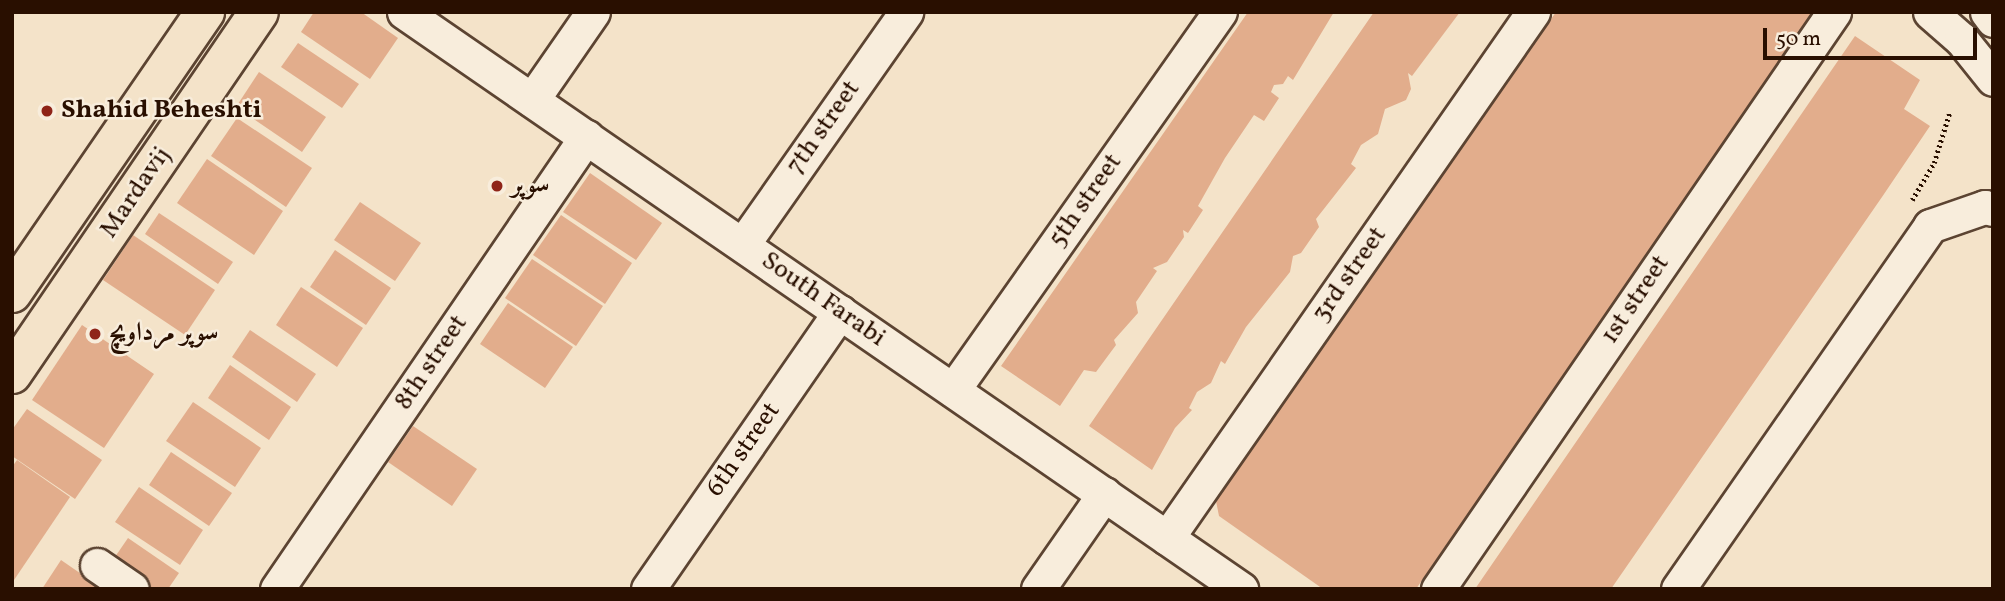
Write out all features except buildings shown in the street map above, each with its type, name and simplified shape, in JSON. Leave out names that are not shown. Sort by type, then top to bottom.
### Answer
[{"type":"main road","name":"Mardavij","points":[[12,293],[205,12]]},
{"type":"main road","name":"Mardavij","points":[[12,374],[260,12]]},
{"type":"street","name":"South Farabi","points":[[404,12],[1241,589]]},
{"type":"street","points":[[532,100],[593,12]]},
{"type":"street","name":"7th street","points":[[743,244],[906,12]]},
{"type":"street","name":"5th street","points":[[953,390],[1220,12]]},
{"type":"street","name":"3rd street","points":[[1167,538],[1533,12]]},
{"type":"street","name":"1st street","points":[[1438,589],[1833,12]]},
{"type":"street","points":[[1987,12],[1993,20]]},
{"type":"street","points":[[1936,14],[1961,39],[1993,79]]},
{"type":"street","name":"8th street","points":[[278,589],[586,136]]},
{"type":"street","points":[[1678,589],[1930,226],[1985,206],[1993,209]]},
{"type":"street","name":"6th street","points":[[648,589],[840,312]]},
{"type":"street","points":[[1038,589],[1104,494]]},
{"type":"street","points":[[97,565],[132,589]]},
{"type":"place","name":"Shahid Beheshti","points":[[47,111]]},
{"type":"place","name":"سوپر","points":[[497,186]]},
{"type":"place","name":"سوپر مرداویچ","points":[[95,334]]}]
